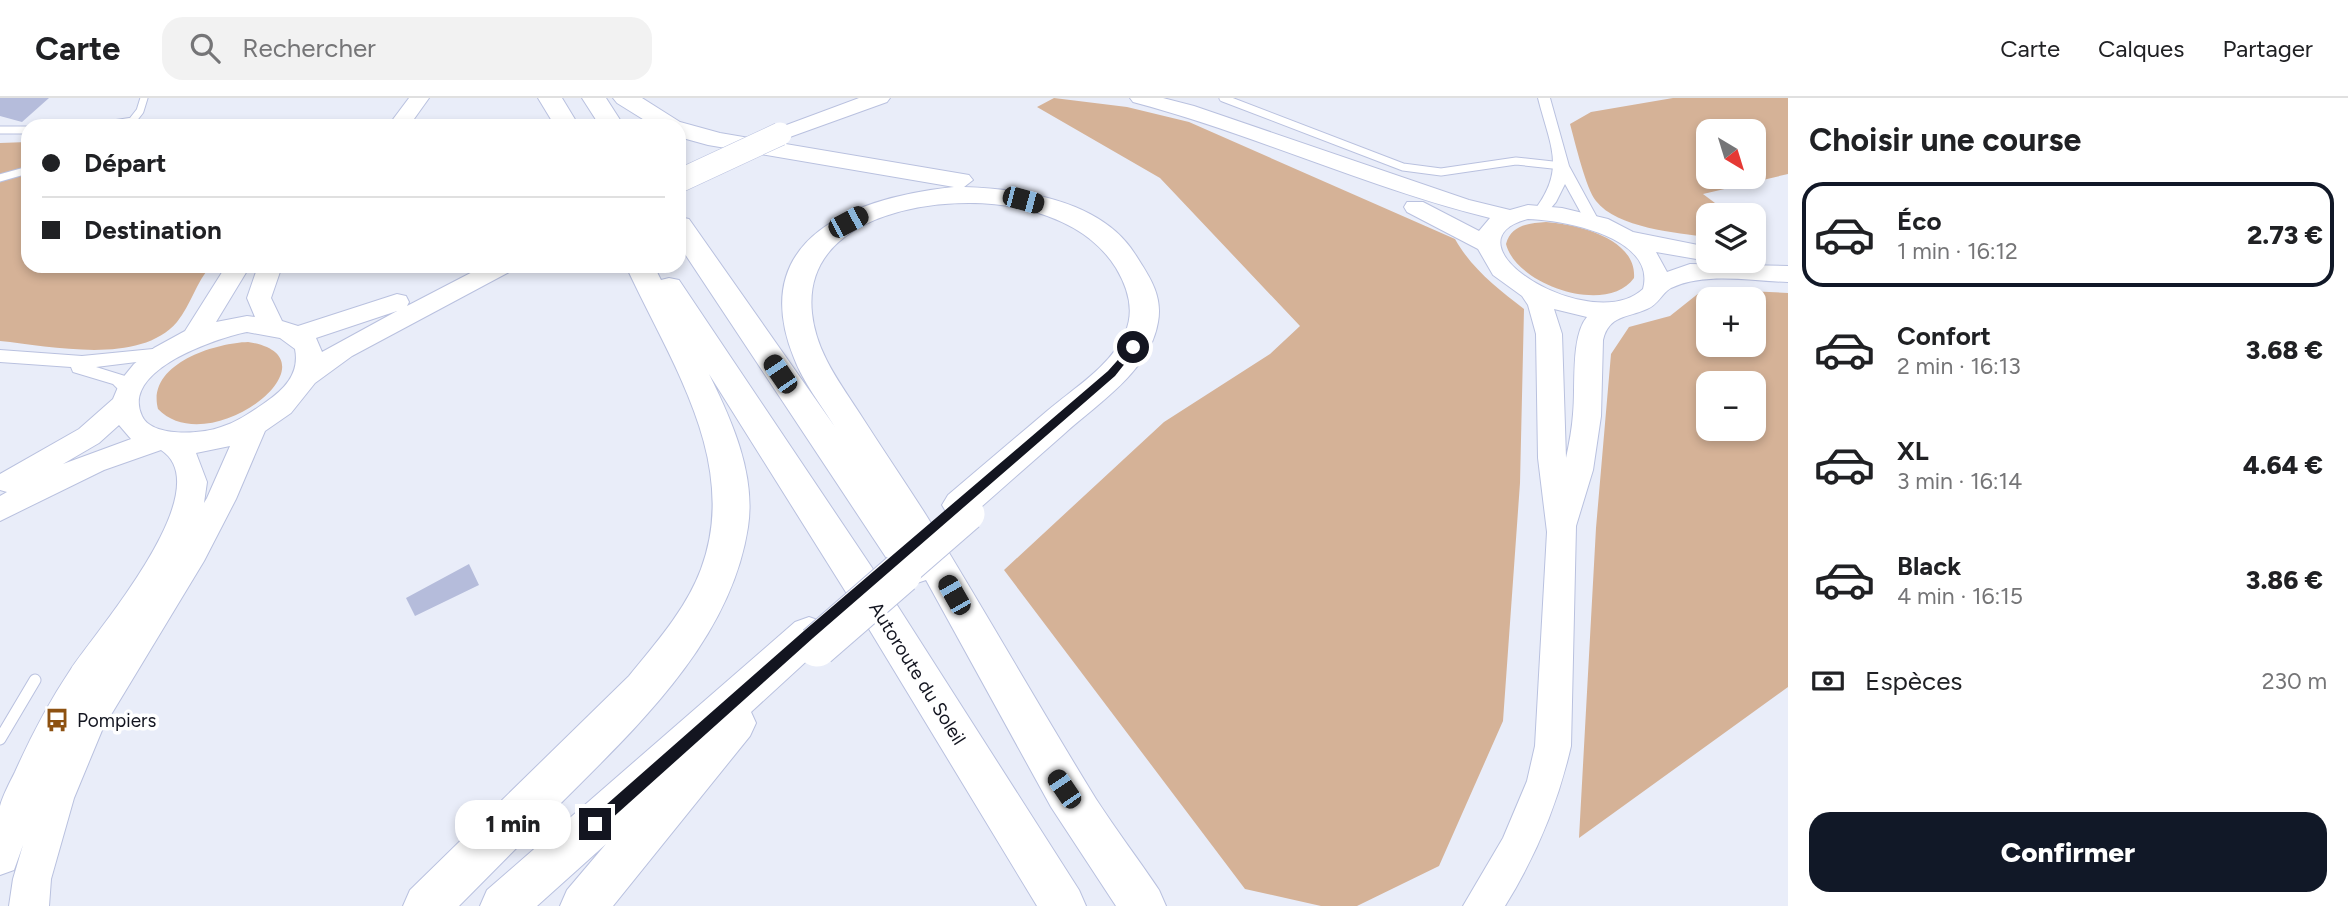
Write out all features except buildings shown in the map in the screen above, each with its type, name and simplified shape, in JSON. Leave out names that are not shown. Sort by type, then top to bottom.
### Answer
[{"type":"highway","points":[[550,98],[564,119]]},
{"type":"highway","points":[[594,98],[608,119]]},
{"type":"highway","points":[[625,98],[660,119]]},
{"type":"highway","points":[[686,131],[717,140],[1037,196],[1078,211],[1100,224],[1120,238],[1141,262],[1156,292],[1159,320],[1155,335],[1141,362],[1114,390],[964,510]]},
{"type":"highway","points":[[503,906],[813,640],[964,510],[1112,373],[1140,335],[1145,313],[1144,300],[1132,268],[1107,239],[1078,220],[1040,205],[980,194],[927,195],[868,211],[829,235],[810,257],[799,281],[799,332],[810,361],[912,523],[1080,812]]},
{"type":"highway","points":[[686,235],[1143,906]]},
{"type":"highway","points":[[426,906],[594,741],[665,662],[693,623],[722,558],[729,536],[731,513],[731,482],[726,454],[713,419],[643,273]]},
{"type":"highway","name":"Autoroute du Soleil","points":[[661,273],[883,617],[1063,906]]},
{"type":"highway","points":[[583,906],[725,733],[813,640]]},
{"type":"main road","points":[[403,119],[419,98]]},
{"type":"main road","points":[[686,178],[780,134],[880,98]]},
{"type":"main road","points":[[1140,98],[1184,109],[1439,198],[1508,216],[1540,212],[1592,221],[1624,236],[1674,250],[1696,253]]},
{"type":"main road","points":[[1235,128],[1439,218],[1486,244],[1499,268],[1530,290],[1571,305],[1613,309],[1642,302],[1652,294],[1657,285],[1690,272],[1788,274]]},
{"type":"main road","points":[[1486,244],[1488,232],[1508,216]]},
{"type":"main road","points":[[1624,236],[1653,265],[1657,285]]},
{"type":"main road","points":[[1766,258],[1788,258]]},
{"type":"main road","points":[[194,337],[234,273]]},
{"type":"main road","points":[[268,273],[259,298],[271,326]]},
{"type":"main road","points":[[297,335],[360,316],[470,273]]},
{"type":"main road","points":[[127,397],[126,416],[132,427],[142,435],[165,442],[200,443],[227,437],[278,411],[296,394],[308,376],[343,350],[490,273]]},
{"type":"main road","points":[[1483,906],[1517,851],[1545,780],[1553,746],[1558,688],[1562,532],[1552,458],[1549,334],[1539,305],[1530,290]]},
{"type":"main road","points":[[1562,532],[1579,470],[1587,416],[1586,390],[1592,332],[1594,324],[1613,309]]},
{"type":"main road","points":[[0,488],[66,452],[89,436],[127,397],[138,377],[163,354],[194,337],[221,328],[247,324],[271,326],[297,335],[307,346],[311,360],[308,376]]},
{"type":"main road","points":[[29,906],[38,853],[56,798],[89,719],[193,552],[221,499],[253,426]]},
{"type":"main road","points":[[0,509],[93,462],[165,442]]},
{"type":"main road","points":[[0,857],[19,802],[57,720],[172,544],[191,496],[193,477],[187,461],[165,442]]},
{"type":"street","points":[[1544,98],[1562,166],[1592,221]]},
{"type":"street","points":[[1540,212],[1549,204],[1556,191],[1562,166]]},
{"type":"street","points":[[0,356],[61,362],[124,360],[163,354]]},
{"type":"street","points":[[61,362],[119,380],[127,397]]},
{"type":"street","points":[[0,857],[38,853]]},
{"type":"lane","points":[[133,119],[144,98]]},
{"type":"lane","points":[[1223,98],[1403,167],[1441,172],[1516,161],[1562,166]]},
{"type":"lane","points":[[0,130],[21,130]]},
{"type":"lane","points":[[0,178],[21,172]]},
{"type":"lane","points":[[2,729],[35,680]]},
{"type":"shaded area","points":[[1054,98],[1127,107],[1189,122],[1455,239],[1477,269],[1524,309],[1520,483],[1503,721],[1439,866],[1357,906],[1321,906],[1245,889],[1004,570],[1164,422],[1270,354],[1300,326],[1160,178],[1037,107]]},
{"type":"shaded area","points":[[1673,98],[1788,98],[1788,174],[1766,179],[1766,119],[1696,119],[1696,189],[1724,189],[1703,194],[1715,203],[1696,203],[1696,235],[1648,228],[1618,217],[1596,201],[1588,186],[1570,124],[1591,112]]},
{"type":"shaded area","points":[[21,142],[21,273],[206,273],[177,322],[161,336],[118,349],[68,349],[0,341],[0,143]]},
{"type":"shaded area","points":[[1546,222],[1588,230],[1615,243],[1626,253],[1632,264],[1634,278],[1621,289],[1604,294],[1584,295],[1564,291],[1526,272],[1513,259],[1506,244],[1508,238],[1522,226]]},
{"type":"shaded area","points":[[1766,292],[1788,293],[1788,687],[1579,838],[1596,528],[1611,354],[1629,327],[1670,316],[1696,295],[1696,357],[1766,357]]},
{"type":"shaded area","points":[[248,342],[274,351],[282,366],[276,384],[259,401],[235,415],[208,423],[181,422],[158,409],[157,393],[162,380],[173,368],[202,352]]},
{"type":"place","name":"Pompiers","points":[[57,720]]},
{"type":"route","points":[[595,824],[709,721],[1112,373],[1133,347]]}]
